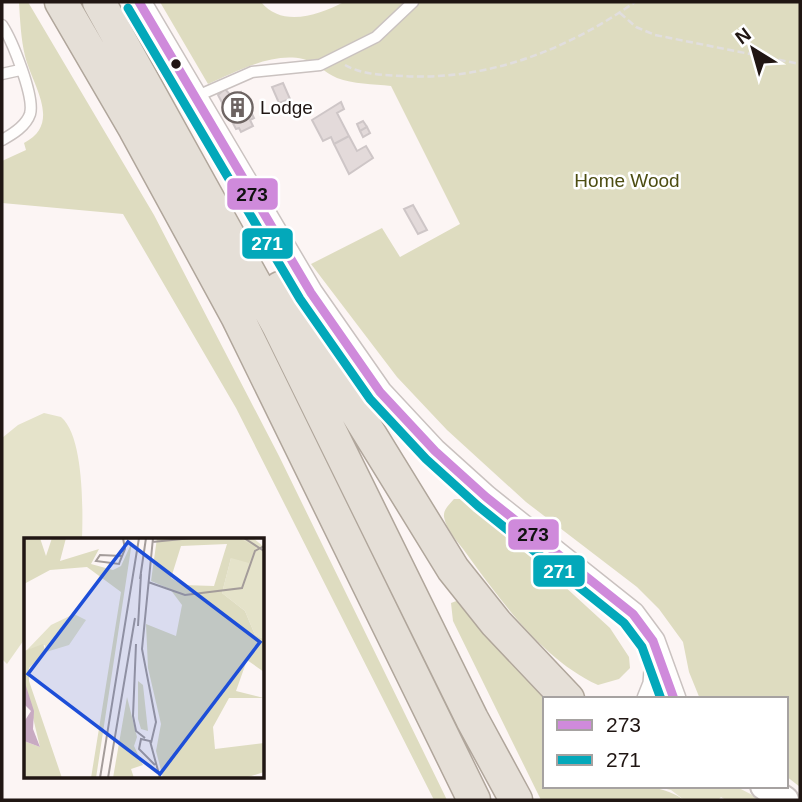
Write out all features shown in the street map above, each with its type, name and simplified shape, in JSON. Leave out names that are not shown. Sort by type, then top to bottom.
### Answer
[{"type":"highway","points":[[61,2],[135,129],[236,316],[474,800]]},
{"type":"highway","points":[[99,2],[278,325],[472,719],[516,800]]},
{"type":"highway","points":[[138,70],[273,278],[453,569],[496,623],[566,697]]},
{"type":"main road","points":[[768,788],[785,800]]},
{"type":"street","points":[[139,2],[311,293],[388,401],[435,451],[486,497],[629,609],[653,641],[673,697]]},
{"type":"street","points":[[649,697],[657,664],[653,641]]},
{"type":"lane","points":[[195,97],[243,74],[310,68],[333,59],[376,37],[413,2]]},
{"type":"lane","points":[[2,25],[10,37],[30,112],[24,124],[2,140]]},
{"type":"lane","points":[[2,74],[20,70]]},
{"type":"path","points":[[333,59],[369,74],[456,76],[493,69],[542,53],[578,37],[635,2]]},
{"type":"path","points":[[620,12],[627,21],[655,35],[800,64]]},
{"type":"shaded area","points":[[44,413],[61,417],[69,427],[78,457],[82,538],[24,538],[24,640],[7,664],[2,659],[2,438],[18,425]]},
{"type":"shaded area","points":[[662,788],[739,788],[762,800],[726,800],[721,797],[718,800],[684,800],[671,790]]},
{"type":"green space","points":[[19,2],[28,2],[154,215],[279,456],[447,800],[434,800],[236,408],[123,214],[2,203],[2,161],[26,150],[24,143],[35,135],[43,115],[42,104],[25,56]]},
{"type":"green space","name":"Home Wood","points":[[160,2],[261,2],[279,15],[301,17],[344,2],[800,2],[800,787],[788,778],[788,697],[699,697],[689,672],[683,642],[659,609],[637,587],[526,502],[447,430],[397,377],[311,264],[382,228],[400,257],[460,224],[391,86],[343,80],[307,60],[291,58],[254,64],[208,84]]},
{"type":"green space","points":[[454,499],[464,499],[478,507],[610,628],[629,657],[630,668],[619,679],[598,685],[559,661],[524,628],[447,527],[445,512]]},
{"type":"green space","points":[[459,600],[550,697],[543,697],[543,788],[654,788],[684,800],[541,800],[453,621],[451,603]]},
{"type":"building","points":[[283,83],[290,99],[279,103],[272,87]]},
{"type":"building","name":"Lodge","points":[[225,89],[232,97],[241,92],[254,118],[250,120],[253,126],[241,132],[239,128],[236,129],[218,95]]},
{"type":"building","points":[[341,102],[344,109],[337,113],[349,136],[334,144],[331,137],[323,141],[312,120]]},
{"type":"building","points":[[363,121],[367,127],[360,131],[357,124]]},
{"type":"building","points":[[367,127],[370,133],[363,137],[360,131]]},
{"type":"building","points":[[349,136],[357,151],[366,146],[373,158],[349,174],[334,144]]},
{"type":"building","points":[[413,205],[427,230],[418,234],[404,209]]},
{"type":"transit line","name":"273","points":[[139,2],[311,293],[380,392],[435,451],[486,497],[633,614],[653,641],[673,697]]},
{"type":"transit line","name":"271","points":[[128,8],[300,299],[370,399],[426,459],[478,506],[624,623],[642,647],[660,697]]},
{"type":"place","name":"Lodge","points":[[237,107]]}]
